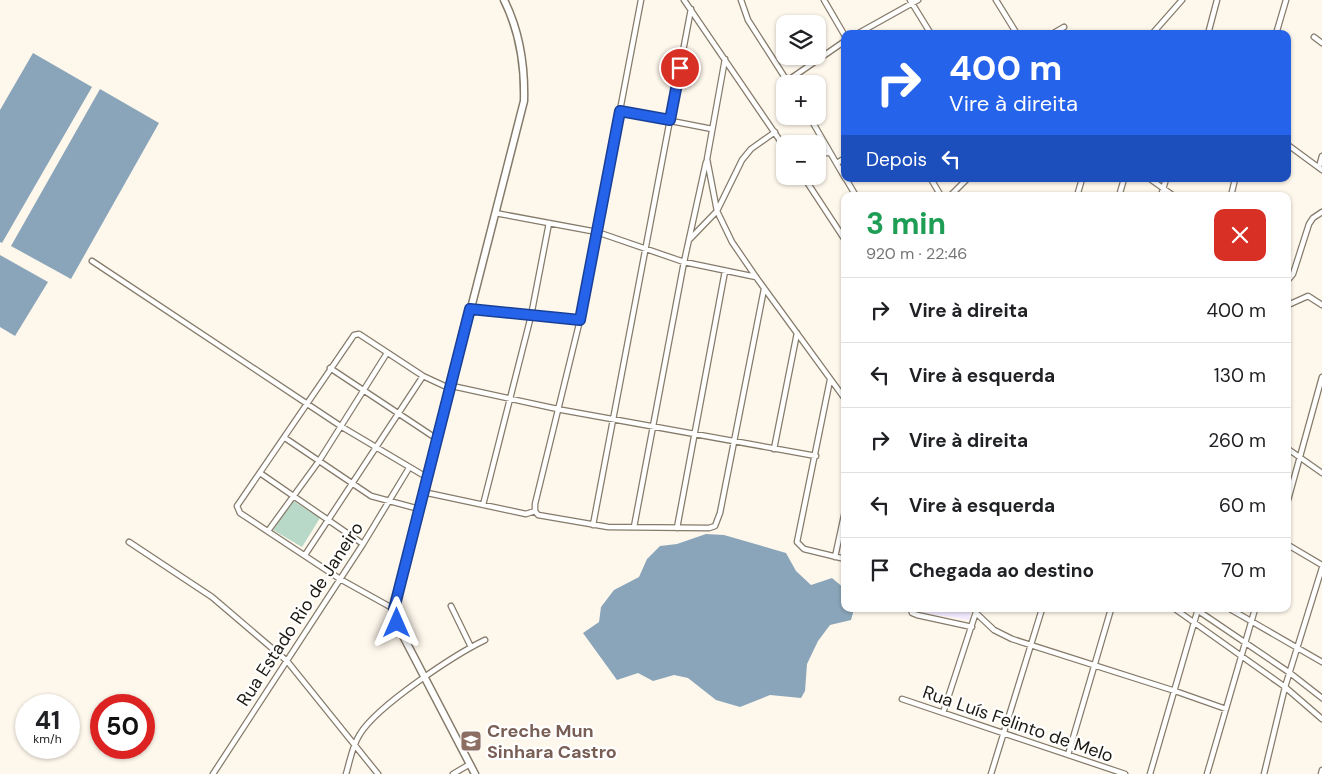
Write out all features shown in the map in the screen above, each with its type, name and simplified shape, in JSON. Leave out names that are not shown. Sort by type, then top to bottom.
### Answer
[{"type":"main road","points":[[475,774],[424,679],[401,632],[394,609],[418,509],[428,478],[524,101],[524,74],[520,42],[504,0]]},
{"type":"street","points":[[535,511],[580,320],[641,0]]},
{"type":"street","points":[[684,0],[777,135]]},
{"type":"street","points":[[824,0],[842,30]]},
{"type":"street","points":[[864,30],[911,2],[918,0]]},
{"type":"street","points":[[996,0],[1014,30]]},
{"type":"street","points":[[1156,30],[1182,0]]},
{"type":"street","points":[[1209,30],[1217,0]]},
{"type":"street","points":[[1277,30],[1286,0]]},
{"type":"street","points":[[740,1],[748,20],[783,75]]},
{"type":"street","points":[[911,2],[928,30]]},
{"type":"street","points":[[593,525],[692,9]]},
{"type":"street","points":[[1059,30],[1064,27]]},
{"type":"street","points":[[1314,37],[1322,43]]},
{"type":"street","points":[[798,75],[841,44]]},
{"type":"street","points":[[634,527],[725,59]]},
{"type":"street","points":[[620,111],[712,129]]},
{"type":"street","points":[[814,125],[841,170]]},
{"type":"street","points":[[689,240],[716,211],[742,160],[751,149],[775,132]]},
{"type":"street","points":[[1291,147],[1320,169],[1322,156]]},
{"type":"street","points":[[707,159],[716,211],[732,242],[764,290],[841,394]]},
{"type":"street","points":[[837,163],[841,160]]},
{"type":"street","points":[[954,192],[964,182]]},
{"type":"street","points":[[1155,182],[1169,192]]},
{"type":"street","points":[[1163,192],[1165,182]]},
{"type":"street","points":[[809,185],[841,234]]},
{"type":"street","points":[[1291,276],[1309,224],[1313,218],[1322,212]]},
{"type":"street","points":[[495,213],[597,232],[646,251],[684,262],[756,277]]},
{"type":"street","points":[[483,505],[508,398],[531,316],[549,223]]},
{"type":"street","points":[[92,261],[342,427],[428,478]]},
{"type":"street","points":[[677,528],[725,271]]},
{"type":"street","points":[[535,511],[540,516],[593,525],[708,528],[717,523],[764,290]]},
{"type":"street","points":[[1291,304],[1308,296],[1322,305]]},
{"type":"street","points":[[470,309],[580,320]]},
{"type":"street","points":[[774,449],[797,333]]},
{"type":"street","points":[[394,609],[340,579],[240,513],[237,508],[350,337],[356,334],[423,376],[451,388],[693,435],[816,456]]},
{"type":"street","points":[[268,531],[342,427],[387,353]]},
{"type":"street","points":[[330,368],[437,439]]},
{"type":"street","points":[[305,555],[400,414],[423,376]]},
{"type":"street","points":[[1291,490],[1322,377]]},
{"type":"street","points":[[830,380],[797,542],[804,549],[841,558]]},
{"type":"street","points":[[285,438],[371,496],[418,509]]},
{"type":"street","points":[[1291,451],[1322,473]]},
{"type":"street","name":"Rua Estado Rio de Janeiro","points":[[213,774],[363,544],[409,468]]},
{"type":"street","points":[[260,473],[292,497],[363,544]]},
{"type":"street","points":[[423,492],[526,514],[535,511]]},
{"type":"street","points":[[835,557],[841,529]]},
{"type":"street","points":[[129,542],[212,597],[286,661],[378,774]]},
{"type":"street","points":[[1264,774],[1285,687],[1322,566],[1291,547]]},
{"type":"street","points":[[451,606],[471,647]]},
{"type":"street","points":[[912,612],[916,615],[972,627]]},
{"type":"street","points":[[943,713],[976,612]]},
{"type":"street","points":[[977,612],[1003,635],[1175,691],[1226,710]]},
{"type":"street","points":[[992,774],[1041,612]]},
{"type":"street","points":[[1068,755],[1110,612]]},
{"type":"street","points":[[1179,612],[1285,687],[1322,719]]},
{"type":"street","points":[[1150,774],[1197,612]]},
{"type":"street","points":[[1201,612],[1290,673],[1322,698]]},
{"type":"street","points":[[1236,612],[1322,662]]},
{"type":"street","points":[[1207,774],[1254,612]]},
{"type":"street","points":[[346,774],[360,733],[377,715],[424,679],[471,647],[485,640]]},
{"type":"street","name":"Rua Luís Felinto de Melo","points":[[902,699],[1116,773],[1125,774]]},
{"type":"street","points":[[453,774],[470,764]]},
{"type":"street","points":[[1321,774],[1322,770]]},
{"type":"shaded area","points":[[916,612],[971,612],[970,620]]},
{"type":"green space","points":[[292,500],[320,518],[302,547],[273,530]]},
{"type":"water","points":[[33,53],[92,87],[2,243],[0,242],[0,110]]},
{"type":"water","points":[[100,89],[159,123],[71,279],[11,246]]},
{"type":"water","points":[[0,255],[48,282],[15,336],[0,327]]},
{"type":"water","points":[[706,534],[724,535],[786,553],[796,571],[811,585],[832,578],[841,586],[841,612],[853,612],[851,620],[830,625],[818,641],[807,664],[805,691],[801,698],[770,695],[740,707],[716,700],[688,678],[674,675],[653,681],[638,673],[617,680],[583,633],[599,622],[601,607],[614,590],[639,577],[647,559],[660,546],[677,544]]},
{"type":"place","name":"Creche Mun Sinhara Castro","points":[[471,741]]},
{"type":"route","points":[[397,623],[394,609],[470,309],[580,320],[620,111],[670,120],[680,68]]}]
